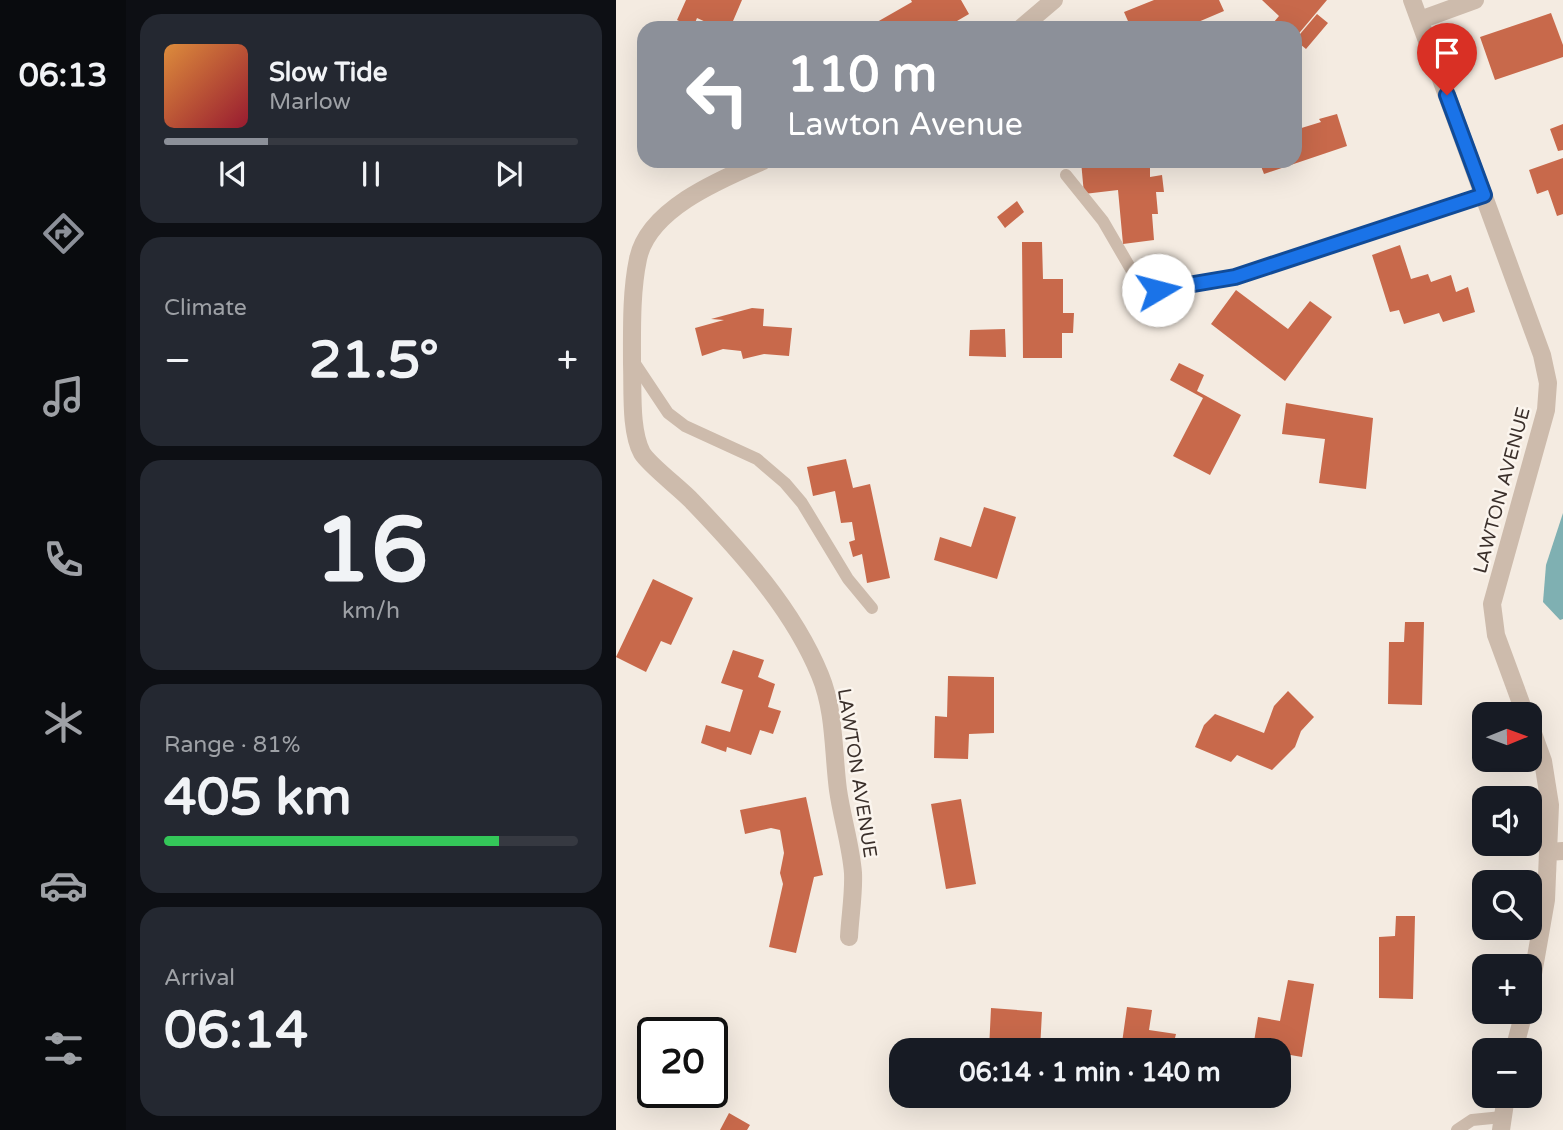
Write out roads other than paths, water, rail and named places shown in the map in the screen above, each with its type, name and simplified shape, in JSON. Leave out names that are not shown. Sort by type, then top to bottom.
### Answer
[{"type":"street","points":[[1029,21],[1054,0]]},
{"type":"street","name":"LAWTON AVENUE","points":[[1412,0],[1542,355],[1548,383],[1546,410],[1492,604],[1496,635],[1521,702]]},
{"type":"street","points":[[1420,20],[1475,0]]},
{"type":"street","name":"LAWTON AVENUE","points":[[749,168],[691,196],[662,218],[646,239],[638,257],[632,327],[635,427],[643,454],[741,553],[779,604],[808,649],[821,677],[831,715],[838,791],[853,873],[849,937]]},
{"type":"street","points":[[1537,954],[1556,852],[1542,758]]},
{"type":"lane","points":[[1066,175],[1103,221],[1139,283],[1158,290],[1235,277],[1484,195]]},
{"type":"lane","points":[[632,359],[668,413],[685,426],[757,459],[785,483],[802,503],[848,579],[872,608]]},
{"type":"lane","points":[[1457,1130],[1472,1120],[1502,1124]]},
{"type":"water","points":[[1563,513],[1563,619],[1560,620],[1543,602],[1546,565]]}]
